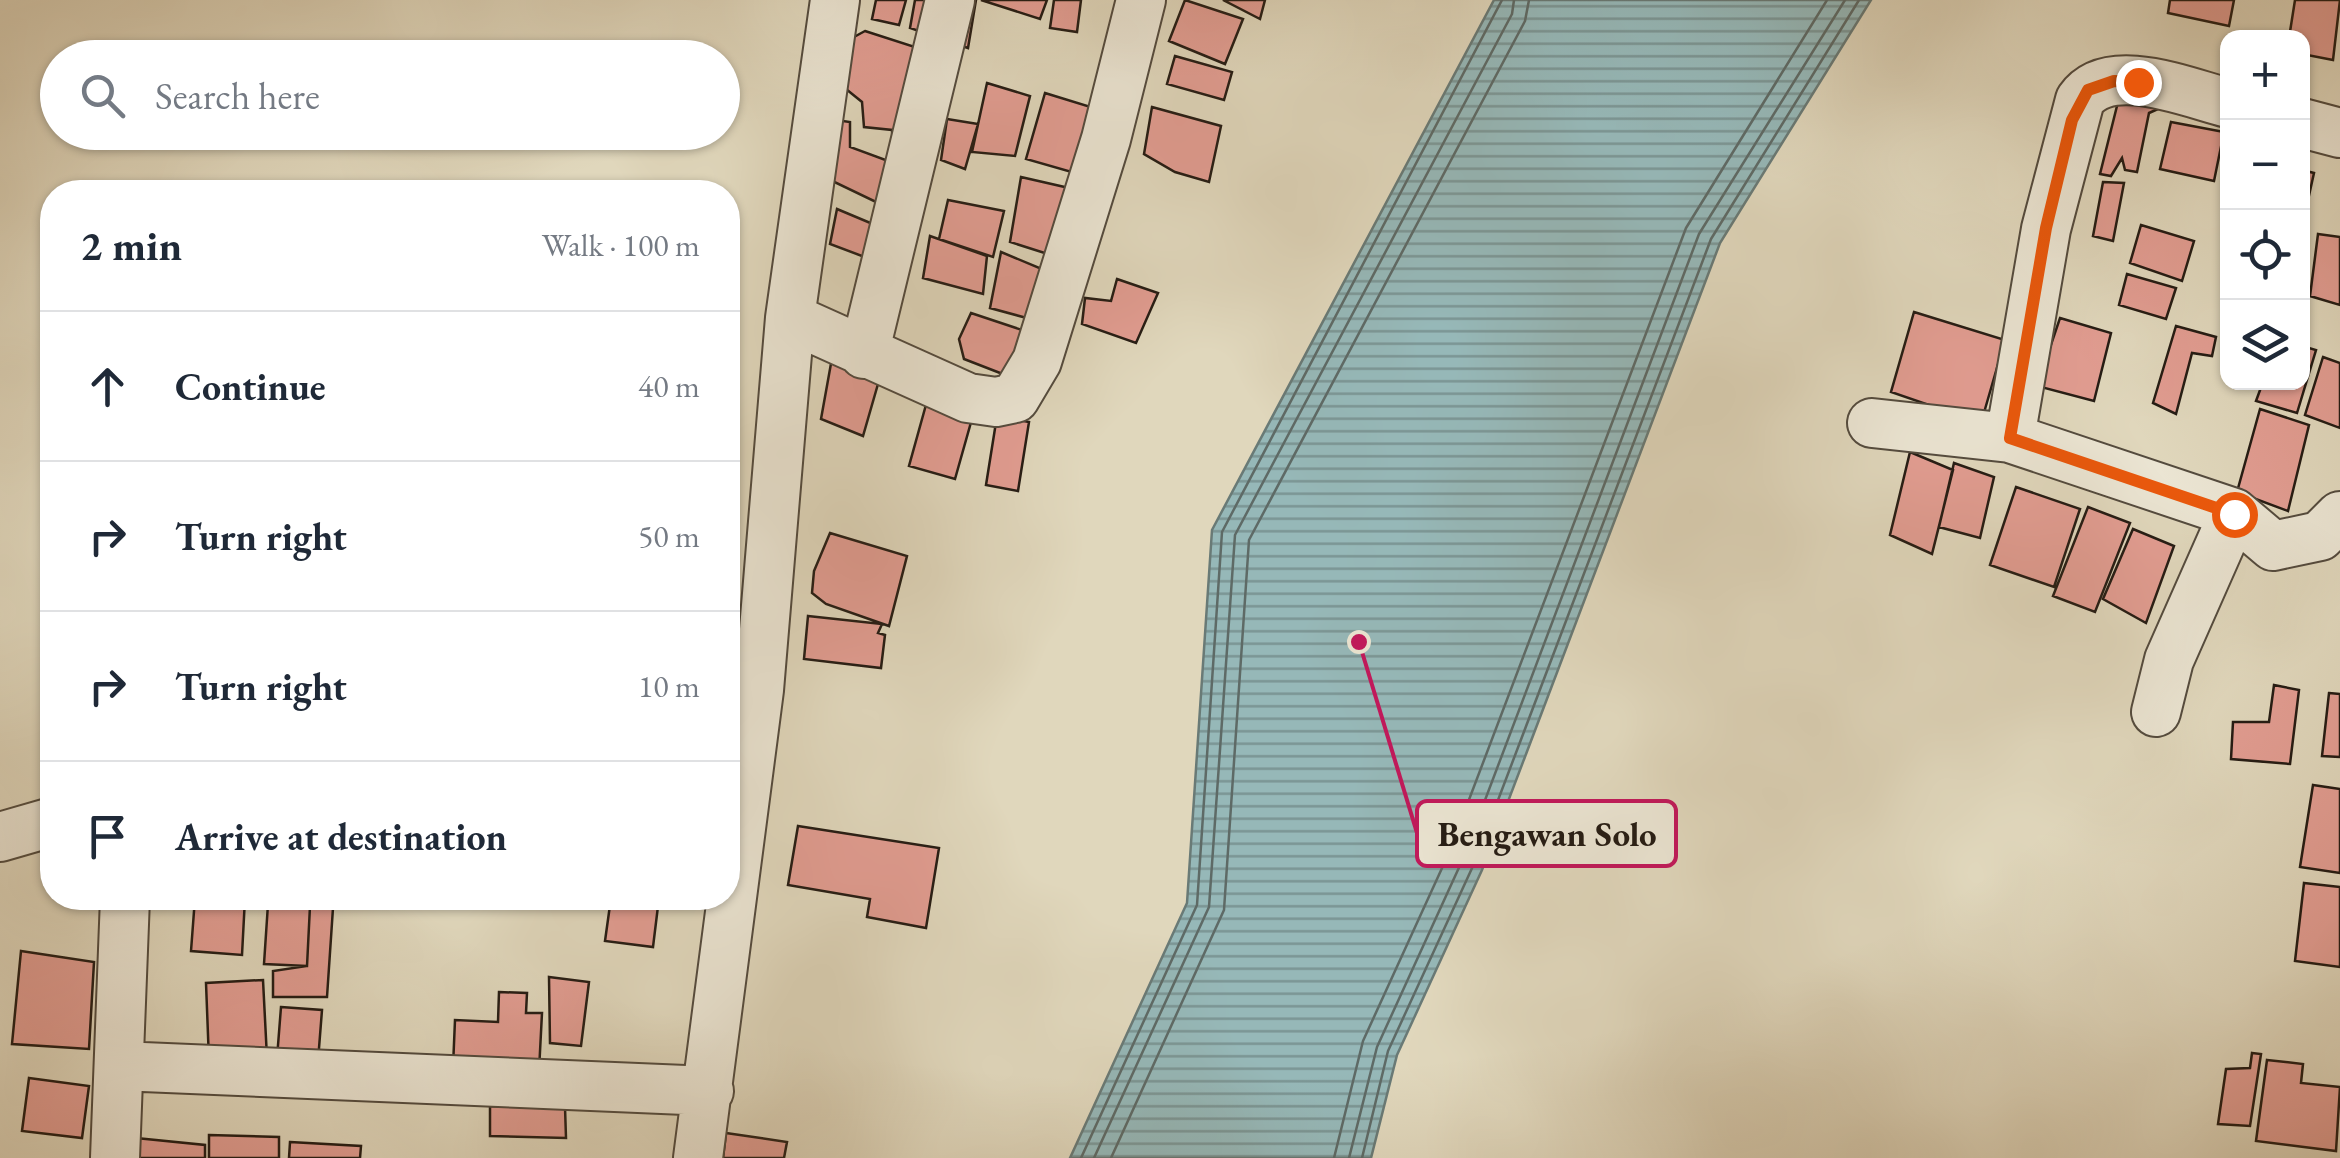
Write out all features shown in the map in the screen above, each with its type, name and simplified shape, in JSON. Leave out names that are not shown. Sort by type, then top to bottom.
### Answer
[{"type":"street","points":[[740,728],[790,318],[836,0]]},
{"type":"street","points":[[864,354],[950,0]]},
{"type":"street","points":[[790,318],[864,354],[981,402],[1007,402],[1022,392],[1037,360],[1106,140],[1142,0]]},
{"type":"street","points":[[2010,438],[2046,228],[2080,100],[2088,90],[2114,81],[2220,101]]},
{"type":"street","points":[[1872,423],[2010,438],[2234,514],[2274,546],[2320,536],[2340,516]]},
{"type":"street","points":[[2156,712],[2168,660],[2234,514]]},
{"type":"street","points":[[0,837],[40,825]]},
{"type":"street","points":[[115,1158],[124,910]]},
{"type":"street","points":[[698,1158],[724,910]]},
{"type":"street","points":[[118,1066],[708,1091]]},
{"type":"water","points":[[1494,0],[1871,0],[1720,243],[1482,870],[1397,1055],[1371,1158],[1070,1158],[1187,903],[1212,530]]},
{"type":"building","points":[[876,0],[906,0],[899,25],[872,19]]},
{"type":"building","points":[[915,0],[976,0],[968,48],[910,28]]},
{"type":"building","points":[[981,0],[1047,0],[1040,19]]},
{"type":"building","points":[[1054,0],[1081,0],[1077,32],[1050,28]]},
{"type":"building","points":[[1185,0],[1243,19],[1225,64],[1169,41]]},
{"type":"building","points":[[1223,0],[1265,0],[1260,19]]},
{"type":"building","points":[[2170,0],[2234,0],[2229,26],[2168,13]]},
{"type":"building","points":[[2295,0],[2340,0],[2333,60],[2310,56],[2310,30],[2290,30]]},
{"type":"building","points":[[865,31],[918,48],[893,150],[892,130],[864,127],[862,102],[841,85],[843,43]]},
{"type":"building","points":[[1175,56],[1232,72],[1224,100],[1167,84]]},
{"type":"building","points":[[987,83],[1030,96],[1015,156],[972,152]]},
{"type":"building","points":[[2121,90],[2174,102],[2149,113],[2137,172],[2125,170],[2122,158],[2111,176],[2100,174]]},
{"type":"building","points":[[1045,93],[1094,108],[1075,173],[1026,159]]},
{"type":"building","points":[[1152,107],[1221,126],[1209,182],[1175,172],[1144,154]]},
{"type":"building","points":[[829,119],[850,122],[850,147],[891,162],[876,202],[826,178]]},
{"type":"building","points":[[947,119],[978,124],[965,169],[941,160]]},
{"type":"building","points":[[2171,122],[2220,131],[2214,181],[2160,169]]},
{"type":"building","points":[[1021,177],[1069,188],[1054,256],[1010,242]]},
{"type":"building","points":[[2103,182],[2124,183],[2113,241],[2093,236]]},
{"type":"building","points":[[948,200],[1004,211],[993,257],[939,239]]},
{"type":"building","points":[[837,209],[880,227],[870,259],[830,244]]},
{"type":"building","points":[[2141,225],[2194,241],[2182,281],[2130,263]]},
{"type":"building","points":[[2318,234],[2340,237],[2340,305],[2310,296]]},
{"type":"building","points":[[930,236],[987,256],[983,294],[923,278]]},
{"type":"building","points":[[1001,252],[1049,272],[1034,320],[990,308]]},
{"type":"building","points":[[2127,274],[2176,288],[2166,319],[2119,305]]},
{"type":"building","points":[[1117,279],[1158,293],[1136,343],[1082,324],[1085,298],[1111,301]]},
{"type":"building","points":[[1914,312],[2005,340],[1981,423],[1891,392]]},
{"type":"building","points":[[971,313],[1025,331],[1013,378],[964,359],[959,339]]},
{"type":"building","points":[[2060,318],[2111,333],[2094,401],[2037,386]]},
{"type":"building","points":[[2176,326],[2216,337],[2212,356],[2192,353],[2176,414],[2153,403]]},
{"type":"building","points":[[2310,348],[2316,350],[2310,370]]},
{"type":"building","points":[[2323,357],[2340,363],[2340,428],[2305,415]]},
{"type":"building","points":[[832,358],[880,377],[863,436],[821,419]]},
{"type":"building","points":[[2260,390],[2304,390],[2297,413],[2256,401]]},
{"type":"building","points":[[929,394],[975,408],[955,479],[909,466]]},
{"type":"building","points":[[2260,409],[2309,425],[2288,511],[2237,492]]},
{"type":"building","points":[[997,416],[1029,422],[1018,491],[986,485]]},
{"type":"building","points":[[1910,452],[1953,470],[1932,554],[1890,535]]},
{"type":"building","points":[[1954,463],[1994,477],[1980,538],[1939,527]]},
{"type":"building","points":[[2016,487],[2080,509],[2054,587],[1990,565]]},
{"type":"building","points":[[2088,507],[2130,523],[2095,612],[2053,596]]},
{"type":"building","points":[[2133,529],[2174,546],[2146,623],[2103,599]]},
{"type":"building","points":[[830,533],[907,556],[889,626],[826,604],[812,593],[814,571]]},
{"type":"building","points":[[808,616],[882,624],[878,633],[885,635],[881,668],[804,659]]},
{"type":"building","points":[[2274,685],[2299,690],[2290,764],[2231,759],[2233,722],[2269,722]]},
{"type":"building","points":[[2329,693],[2340,694],[2340,757],[2322,756]]},
{"type":"building","points":[[2313,785],[2340,789],[2340,873],[2300,867]]},
{"type":"building","points":[[798,826],[939,848],[926,928],[867,917],[870,899],[788,885]]},
{"type":"building","points":[[2304,883],[2340,887],[2340,967],[2295,961]]},
{"type":"building","points":[[194,910],[244,910],[242,955],[191,951]]},
{"type":"building","points":[[268,910],[310,910],[307,966],[264,964]]},
{"type":"building","points":[[310,910],[333,910],[327,997],[273,997],[273,971],[307,966]]},
{"type":"building","points":[[609,910],[658,910],[653,947],[605,941]]},
{"type":"building","points":[[21,951],[94,962],[89,1049],[12,1044]]},
{"type":"building","points":[[549,977],[589,982],[581,1046],[550,1043]]},
{"type":"building","points":[[263,980],[267,1058],[209,1061],[206,983]]},
{"type":"building","points":[[499,992],[527,993],[526,1013],[542,1013],[539,1071],[453,1067],[455,1020],[498,1022]]},
{"type":"building","points":[[281,1007],[322,1010],[318,1061],[277,1058]]},
{"type":"building","points":[[2252,1053],[2261,1054],[2250,1126],[2218,1124],[2226,1069],[2250,1068]]},
{"type":"building","points":[[2267,1060],[2303,1064],[2301,1083],[2340,1087],[2336,1151],[2256,1141]]},
{"type":"building","points":[[29,1078],[89,1086],[82,1138],[22,1131]]},
{"type":"building","points":[[490,1106],[565,1107],[566,1138],[490,1136]]},
{"type":"building","points":[[726,1133],[787,1142],[784,1158],[723,1158]]},
{"type":"building","points":[[209,1135],[279,1137],[279,1158],[209,1158]]},
{"type":"building","points":[[136,1138],[205,1145],[205,1158],[137,1158]]},
{"type":"building","points":[[290,1142],[361,1146],[360,1158],[289,1158]]},
{"type":"place","name":"Bengawan Solo","points":[[1359,642]]},
{"type":"route","points":[[2138,82],[2114,81],[2088,90],[2072,120],[2046,228],[2010,438],[2234,514]]}]
